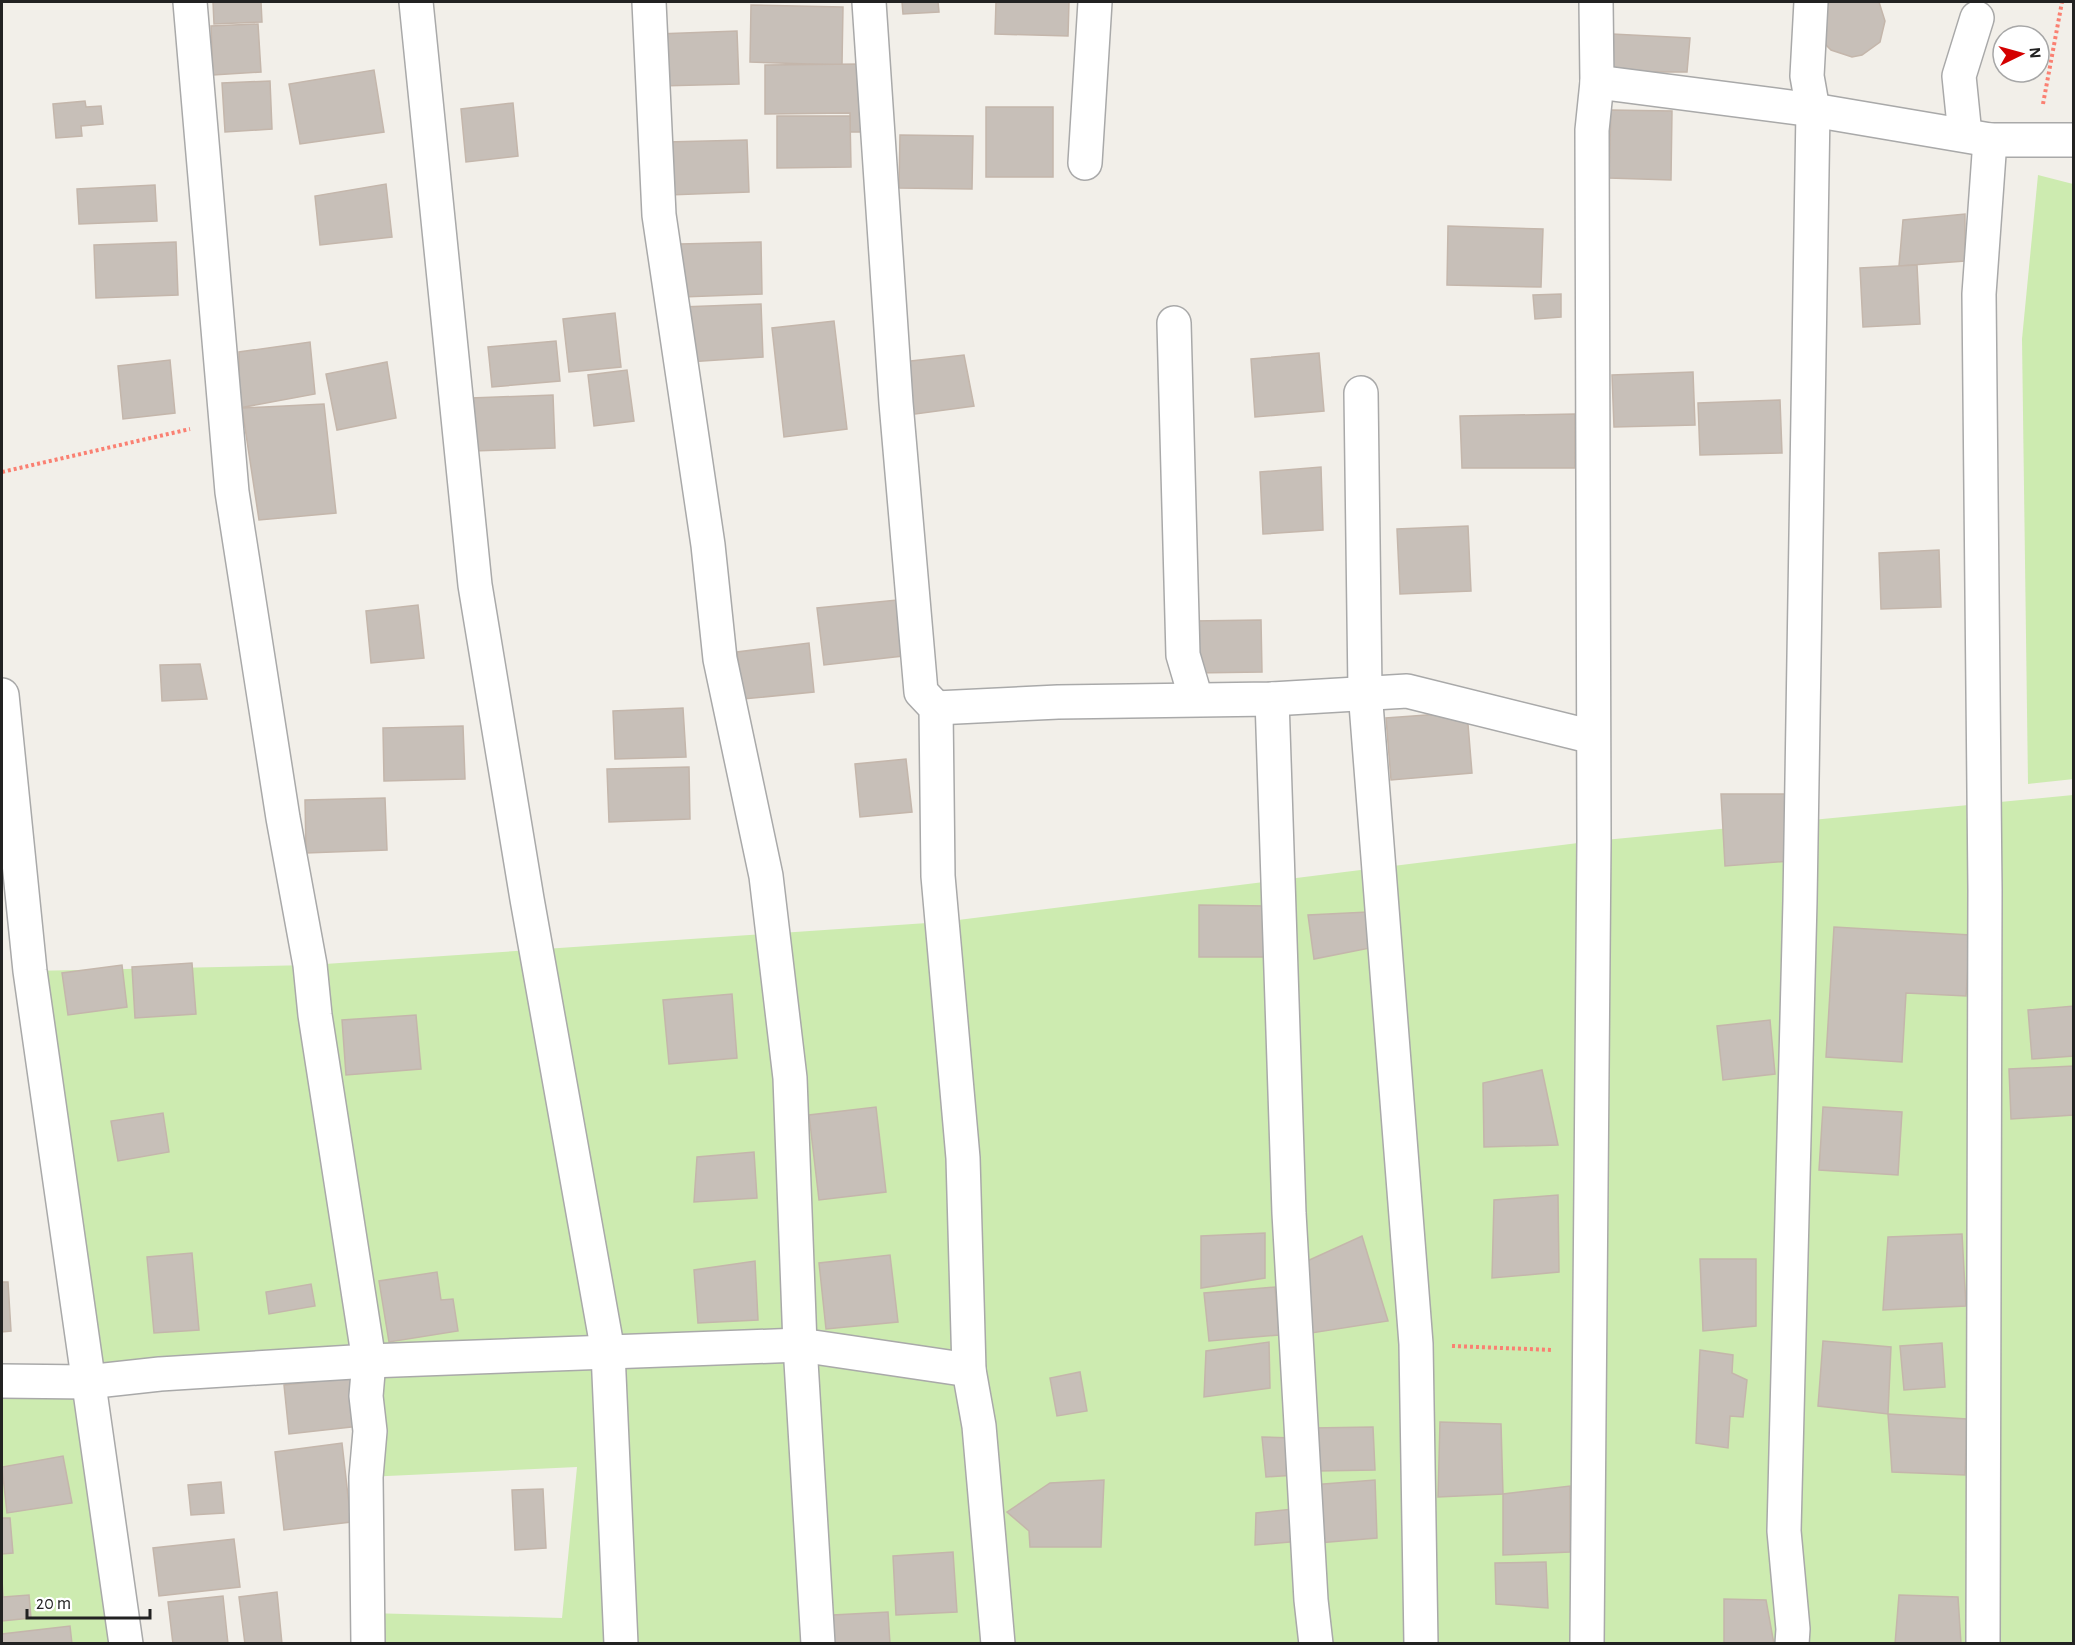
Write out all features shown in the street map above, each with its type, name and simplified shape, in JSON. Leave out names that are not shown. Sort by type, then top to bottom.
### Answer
[{"type":"street","points":[[190,2],[232,492],[310,965],[315,1015],[369,1361],[366,1396],[370,1431],[366,1477],[368,1644]]},
{"type":"street","points":[[416,2],[475,585],[527,899],[608,1352],[621,1644]]},
{"type":"street","points":[[649,2],[659,216],[708,545],[720,659],[766,876],[790,1078],[800,1345],[818,1644]]},
{"type":"street","points":[[869,2],[895,391],[921,692],[936,708],[938,876],[963,1158],[969,1370],[979,1426],[998,1644]]},
{"type":"street","points":[[1085,164],[1095,2]]},
{"type":"street","points":[[1587,1644],[1593,737],[1592,129],[1597,82],[1596,2]]},
{"type":"street","points":[[1792,1644],[1793,1629],[1784,1531],[1800,901],[1812,110],[1808,76],[1811,2]]},
{"type":"street","points":[[1977,18],[1959,76],[1978,137],[1985,890],[1983,1644]]},
{"type":"street","points":[[1597,82],[1812,110],[1978,137],[2073,140]]},
{"type":"street","points":[[1174,323],[1183,655],[1196,699]]},
{"type":"street","points":[[1361,393],[1365,692],[1416,1344],[1421,1644]]},
{"type":"street","points":[[936,708],[1196,699],[1272,699],[1407,691],[1593,737]]},
{"type":"street","points":[[2,695],[30,971],[126,1644]]},
{"type":"street","points":[[1272,699],[1288,1213],[1316,1644]]},
{"type":"street","points":[[2,1381],[87,1382],[160,1374],[369,1361],[800,1345],[969,1370]]},
{"type":"path","points":[[2036,138],[2062,2]]},
{"type":"path","points":[[2,472],[178,433],[225,418]]},
{"type":"path","points":[[1416,1344],[1590,1351]]},
{"type":"green space","points":[[2038,175],[2073,184],[2074,779],[2028,784],[2022,339]]},
{"type":"green space","points":[[2073,795],[2073,1643],[368,1643],[367,1613],[562,1618],[577,1467],[366,1477],[369,1362],[87,1382],[30,971],[310,965],[942,922],[1594,841]]},
{"type":"green space","points":[[2,1381],[87,1382],[129,1643],[2,1644]]},
{"type":"building","points":[[213,2],[261,2],[262,22],[214,24]]},
{"type":"building","points":[[902,2],[938,2],[939,12],[903,14]]},
{"type":"building","points":[[996,2],[1069,2],[1068,36],[995,34]]},
{"type":"building","points":[[1824,2],[1879,2],[1885,21],[1880,42],[1862,55],[1852,57],[1831,50],[1823,42]]},
{"type":"building","points":[[751,5],[843,7],[842,65],[750,62]]},
{"type":"building","points":[[258,24],[261,72],[213,75],[211,26]]},
{"type":"building","points":[[737,31],[739,84],[659,86],[657,34]]},
{"type":"building","points":[[1612,34],[1690,38],[1687,72],[1613,72]]},
{"type":"building","points":[[861,64],[862,132],[850,132],[850,113],[765,114],[765,65]]},
{"type":"building","points":[[374,70],[384,132],[300,144],[289,84]]},
{"type":"building","points":[[270,81],[272,129],[225,132],[222,83]]},
{"type":"building","points":[[85,101],[86,107],[101,106],[103,124],[81,126],[82,136],[56,138],[53,104]]},
{"type":"building","points":[[513,103],[518,156],[466,162],[461,109]]},
{"type":"building","points":[[986,107],[1053,107],[1053,177],[986,177]]},
{"type":"building","points":[[1611,110],[1672,111],[1671,180],[1609,178]]},
{"type":"building","points":[[777,116],[850,116],[851,167],[777,168]]},
{"type":"building","points":[[900,135],[973,136],[972,189],[899,188]]},
{"type":"building","points":[[747,140],[749,192],[668,195],[666,142]]},
{"type":"building","points":[[386,184],[392,237],[320,245],[315,196]]},
{"type":"building","points":[[155,185],[157,221],[79,224],[77,189]]},
{"type":"building","points":[[1965,214],[1965,261],[1899,266],[1903,220]]},
{"type":"building","points":[[1448,226],[1543,229],[1541,287],[1447,285]]},
{"type":"building","points":[[176,242],[178,295],[96,298],[94,245]]},
{"type":"building","points":[[761,242],[762,294],[682,297],[680,244]]},
{"type":"building","points":[[1917,265],[1920,324],[1863,327],[1860,268]]},
{"type":"building","points":[[1561,294],[1561,317],[1535,319],[1533,295]]},
{"type":"building","points":[[761,304],[763,357],[688,362],[681,307]]},
{"type":"building","points":[[615,313],[621,367],[569,372],[563,319]]},
{"type":"building","points":[[834,321],[847,429],[784,437],[772,328]]},
{"type":"building","points":[[556,341],[560,381],[492,387],[488,347]]},
{"type":"building","points":[[310,342],[315,394],[239,408],[239,352]]},
{"type":"building","points":[[1319,353],[1324,411],[1255,417],[1251,359]]},
{"type":"building","points":[[964,355],[974,406],[908,415],[902,362]]},
{"type":"building","points":[[170,360],[175,413],[123,419],[118,366]]},
{"type":"building","points":[[387,362],[396,418],[337,430],[326,374]]},
{"type":"building","points":[[627,370],[634,421],[594,426],[588,375]]},
{"type":"building","points":[[1693,372],[1695,425],[1614,427],[1612,375]]},
{"type":"building","points":[[553,395],[555,448],[473,451],[471,398]]},
{"type":"building","points":[[1780,400],[1782,453],[1700,455],[1698,403]]},
{"type":"building","points":[[324,404],[336,513],[259,520],[242,408]]},
{"type":"building","points":[[1575,414],[1575,468],[1462,468],[1460,416]]},
{"type":"building","points":[[1321,467],[1323,530],[1263,534],[1260,472]]},
{"type":"building","points":[[1468,526],[1471,591],[1400,594],[1397,529]]},
{"type":"building","points":[[1939,550],[1941,607],[1881,609],[1879,553]]},
{"type":"building","points":[[897,600],[903,656],[824,665],[817,608]]},
{"type":"building","points":[[418,605],[424,658],[371,663],[366,611]]},
{"type":"building","points":[[1261,620],[1262,672],[1193,673],[1192,621]]},
{"type":"building","points":[[809,643],[814,692],[743,699],[737,652]]},
{"type":"building","points":[[200,664],[207,699],[162,701],[160,665]]},
{"type":"building","points":[[683,708],[686,757],[615,759],[613,711]]},
{"type":"building","points":[[1467,712],[1472,773],[1391,780],[1386,718]]},
{"type":"building","points":[[463,726],[465,779],[384,781],[383,728]]},
{"type":"building","points":[[906,759],[912,812],[860,817],[855,764]]},
{"type":"building","points":[[689,767],[690,819],[609,822],[607,769]]},
{"type":"building","points":[[1721,794],[1785,794],[1790,861],[1725,866]]},
{"type":"building","points":[[385,798],[387,850],[306,853],[305,800]]},
{"type":"building","points":[[1199,905],[1267,906],[1267,957],[1199,957]]},
{"type":"building","points":[[1368,912],[1375,947],[1314,959],[1308,915]]},
{"type":"building","points":[[1834,927],[1970,935],[1966,996],[1906,993],[1902,1062],[1826,1057]]},
{"type":"building","points":[[192,963],[196,1014],[135,1018],[132,967]]},
{"type":"building","points":[[122,965],[127,1007],[68,1015],[62,973]]},
{"type":"building","points":[[732,994],[737,1058],[669,1064],[663,1000]]},
{"type":"building","points":[[2074,1006],[2074,1056],[2032,1059],[2028,1010]]},
{"type":"building","points":[[416,1015],[421,1069],[346,1075],[342,1020]]},
{"type":"building","points":[[1770,1020],[1775,1074],[1723,1080],[1717,1026]]},
{"type":"building","points":[[2074,1066],[2074,1115],[2011,1119],[2009,1069]]},
{"type":"building","points":[[1542,1070],[1558,1145],[1484,1147],[1483,1083]]},
{"type":"building","points":[[876,1107],[886,1192],[819,1200],[809,1115]]},
{"type":"building","points":[[1823,1107],[1902,1112],[1898,1175],[1819,1170]]},
{"type":"building","points":[[163,1113],[169,1152],[118,1161],[111,1121]]},
{"type":"building","points":[[754,1152],[757,1198],[694,1202],[697,1157]]},
{"type":"building","points":[[1558,1195],[1559,1272],[1492,1278],[1494,1200]]},
{"type":"building","points":[[1265,1233],[1265,1278],[1201,1288],[1201,1236]]},
{"type":"building","points":[[1962,1234],[1966,1306],[1883,1310],[1888,1237]]},
{"type":"building","points":[[1362,1236],[1388,1321],[1305,1334],[1294,1267]]},
{"type":"building","points":[[192,1253],[199,1330],[154,1333],[147,1257]]},
{"type":"building","points":[[890,1255],[898,1322],[826,1329],[819,1263]]},
{"type":"building","points":[[1700,1259],[1756,1259],[1756,1326],[1703,1331]]},
{"type":"building","points":[[755,1261],[758,1320],[698,1323],[694,1270]]},
{"type":"building","points":[[437,1272],[441,1300],[453,1299],[458,1331],[389,1342],[379,1281]]},
{"type":"building","points":[[2,1282],[8,1282],[11,1331],[2,1332]]},
{"type":"building","points":[[311,1284],[315,1306],[269,1314],[266,1292]]},
{"type":"building","points":[[1275,1287],[1279,1335],[1209,1341],[1204,1293]]},
{"type":"building","points":[[1823,1341],[1891,1347],[1888,1414],[1818,1406]]},
{"type":"building","points":[[1269,1342],[1270,1388],[1204,1397],[1206,1351]]},
{"type":"building","points":[[1942,1343],[1945,1387],[1904,1390],[1900,1346]]},
{"type":"building","points":[[1700,1350],[1733,1355],[1732,1373],[1747,1380],[1743,1417],[1730,1416],[1728,1448],[1696,1443]]},
{"type":"building","points":[[1080,1372],[1087,1411],[1057,1416],[1050,1378]]},
{"type":"building","points":[[355,1377],[360,1426],[289,1434],[284,1385]]},
{"type":"building","points":[[1888,1414],[1967,1419],[1965,1475],[1892,1472]]},
{"type":"building","points":[[1440,1422],[1501,1424],[1503,1494],[1438,1497]]},
{"type":"building","points":[[1373,1427],[1375,1470],[1317,1471],[1312,1428]]},
{"type":"building","points":[[1262,1437],[1293,1438],[1296,1475],[1266,1477]]},
{"type":"building","points":[[342,1443],[351,1522],[284,1530],[275,1452]]},
{"type":"building","points":[[63,1456],[72,1503],[7,1513],[2,1467]]},
{"type":"building","points":[[1104,1480],[1101,1547],[1030,1547],[1029,1531],[1007,1512],[1050,1483]]},
{"type":"building","points":[[1375,1480],[1377,1538],[1318,1543],[1311,1485]]},
{"type":"building","points":[[221,1482],[224,1513],[191,1515],[188,1485]]},
{"type":"building","points":[[1570,1486],[1570,1552],[1503,1555],[1503,1494]]},
{"type":"building","points":[[543,1489],[546,1548],[515,1550],[512,1490]]},
{"type":"building","points":[[1293,1509],[1301,1541],[1255,1545],[1256,1513]]},
{"type":"building","points":[[2,1518],[10,1518],[13,1553],[2,1554]]},
{"type":"building","points":[[234,1539],[240,1587],[159,1596],[153,1548]]},
{"type":"building","points":[[953,1552],[957,1612],[896,1615],[893,1556]]},
{"type":"building","points":[[1546,1562],[1548,1608],[1496,1604],[1495,1563]]},
{"type":"building","points":[[2,1579],[3,1597],[29,1595],[31,1618],[2,1621]]},
{"type":"building","points":[[277,1592],[282,1644],[245,1644],[239,1597]]},
{"type":"building","points":[[1899,1595],[1958,1597],[1961,1644],[1895,1644]]},
{"type":"building","points":[[223,1596],[228,1644],[173,1644],[168,1602]]},
{"type":"building","points":[[1724,1599],[1766,1600],[1774,1644],[1724,1644]]},
{"type":"building","points":[[888,1612],[890,1644],[834,1644],[833,1615]]},
{"type":"building","points":[[70,1626],[72,1644],[2,1644],[2,1634]]}]
